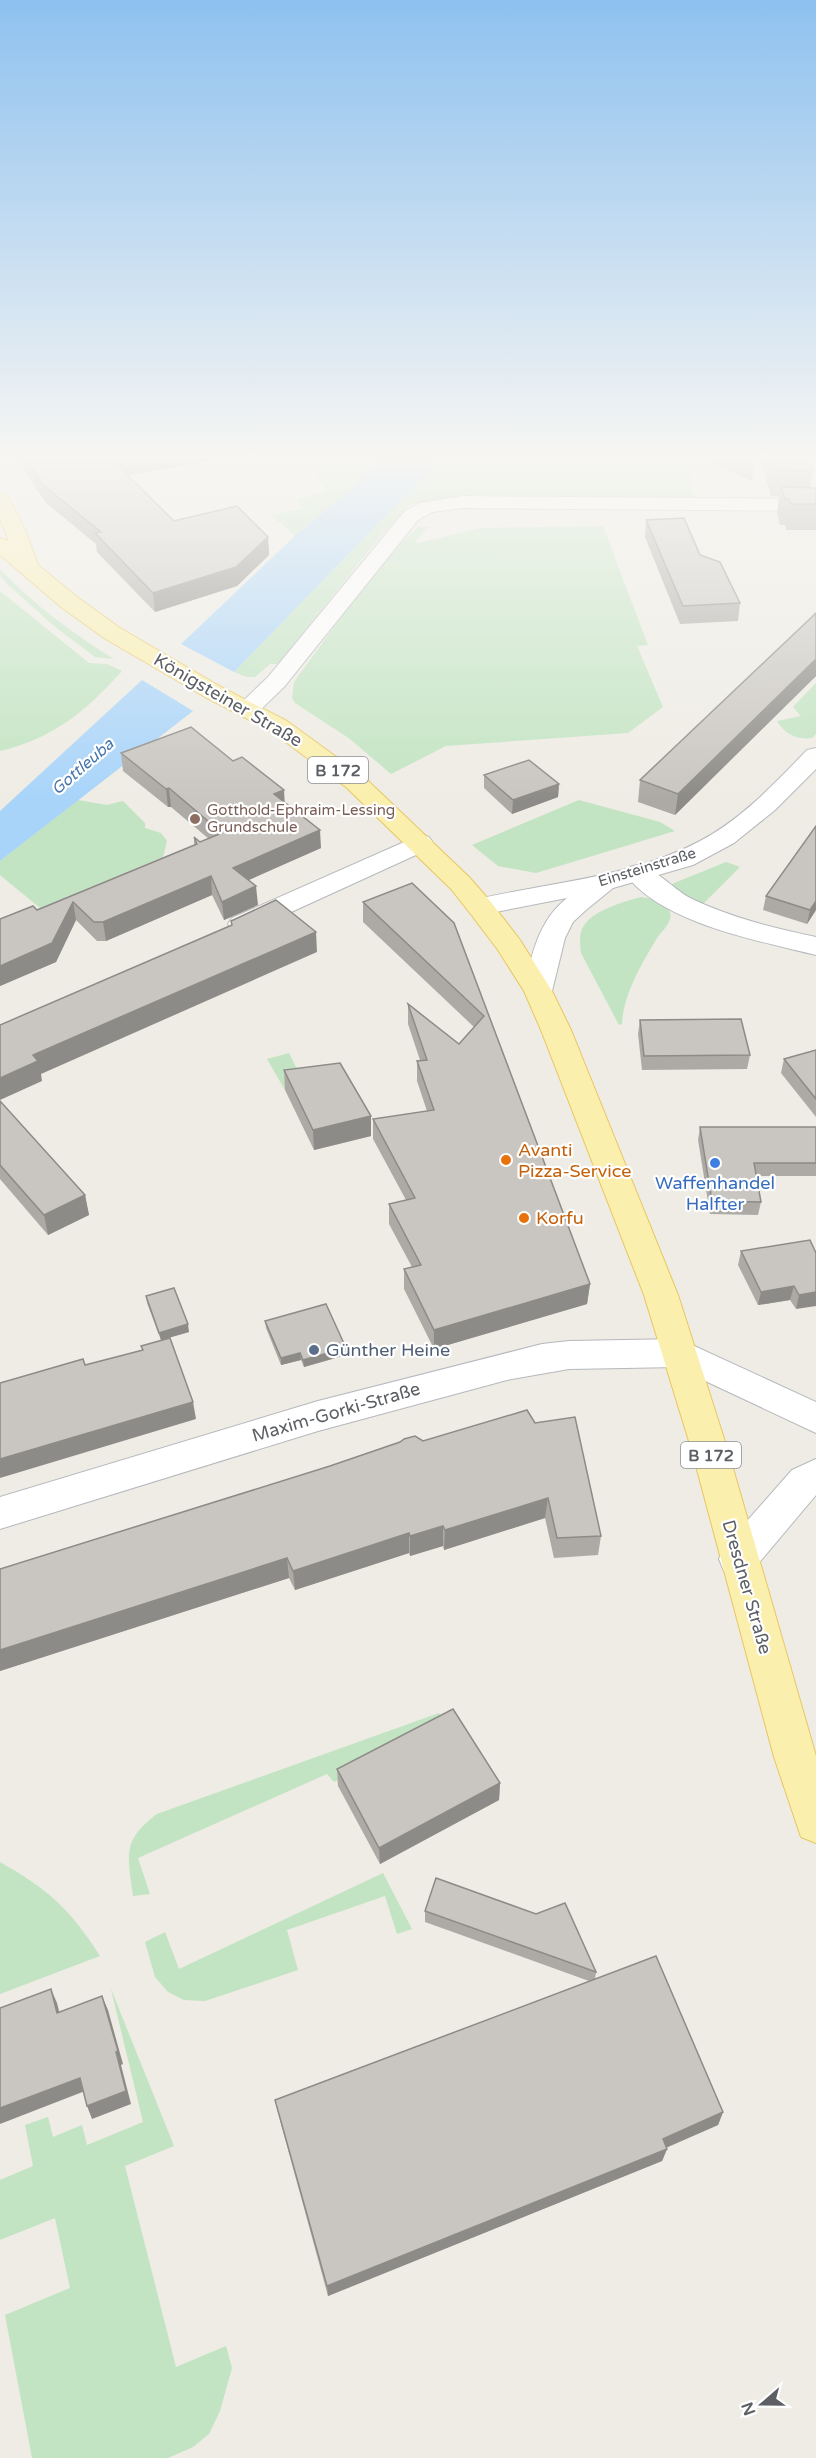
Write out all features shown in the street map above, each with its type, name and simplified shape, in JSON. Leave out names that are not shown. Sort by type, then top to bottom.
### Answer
[{"type":"main road","name":"Königsteiner Straße","points":[[34,572],[69,602],[112,633],[213,692],[279,726],[314,751],[356,783],[420,843],[460,883],[480,907],[510,946],[538,992],[568,1058],[656,1282],[679,1353]]},
{"type":"main road","name":"Dresdner Straße","points":[[679,1353],[710,1451],[738,1559],[816,1822]]},
{"type":"street","points":[[248,709],[276,682],[365,572]]},
{"type":"street","name":"Einsteinstraße","points":[[480,907],[532,894],[605,882],[638,873],[709,847],[741,826],[774,798],[816,755]]},
{"type":"street","points":[[222,933],[420,843]]},
{"type":"street","points":[[638,873],[653,887],[699,914],[725,924],[816,946]]},
{"type":"street","points":[[538,992],[546,952],[563,918],[605,882]]},
{"type":"street","points":[[679,1353],[816,1418]]},
{"type":"street","name":"Maxim-Gorki-Straße","points":[[0,1513],[318,1416],[497,1368],[542,1358],[569,1355],[679,1353]]},
{"type":"street","points":[[738,1559],[805,1481],[816,1474]]},
{"type":"green space","points":[[0,572],[3,572],[54,618],[114,659],[95,657],[54,626],[0,576]]},
{"type":"green space","points":[[331,572],[352,572],[278,664],[270,664],[255,677],[247,677],[234,672]]},
{"type":"green space","points":[[374,572],[620,572],[648,645],[637,646],[663,707],[628,733],[446,746],[391,774],[350,739],[295,703],[292,698],[294,682]]},
{"type":"green space","points":[[0,591],[89,663],[107,664],[122,671],[95,699],[53,731],[37,739],[0,751]]},
{"type":"green space","points":[[816,683],[816,734],[812,738],[792,735],[777,721],[801,716],[793,707]]},
{"type":"green space","points":[[78,800],[107,805],[123,801],[145,823],[145,828],[161,833],[167,841],[163,857],[40,908],[0,875],[0,861]]},
{"type":"green space","points":[[579,800],[660,822],[675,831],[536,873],[498,866],[472,845]]},
{"type":"green space","points":[[726,862],[740,867],[700,907],[667,886]]},
{"type":"green space","points":[[641,897],[660,900],[668,908],[671,916],[634,980],[623,1013],[622,1024],[619,1025],[581,953],[580,935],[586,923],[599,912]]},
{"type":"green space","points":[[289,1053],[297,1069],[285,1090],[267,1059]]},
{"type":"green space","points":[[439,1713],[446,1724],[334,1782],[327,1774],[138,1858],[150,1894],[133,1896],[129,1860],[132,1841],[145,1824],[157,1814]]},
{"type":"green space","points":[[0,1862],[57,1901],[100,1956],[0,1994]]},
{"type":"green space","points":[[383,1873],[412,1929],[397,1934],[385,1896],[287,1930],[298,1970],[205,2001],[184,2000],[168,1992],[155,1977],[145,1942],[165,1932],[179,1969]]},
{"type":"green space","points":[[111,1989],[174,2146],[125,2166],[176,2367],[226,2346],[232,2368],[220,2411],[209,2434],[193,2447],[168,2458],[32,2458],[5,2315],[70,2288],[55,2218],[0,2240],[0,2180],[33,2166],[25,2125],[48,2117],[53,2137],[82,2125],[87,2145],[143,2122]]},
{"type":"water","points":[[257,572],[331,572],[234,672],[181,644]]},
{"type":"water","name":"Gottleuba","points":[[142,680],[193,711],[0,861],[0,811]]},
{"type":"building","points":[[132,572],[221,572],[153,593]]},
{"type":"building","points":[[668,572],[725,572],[740,603],[683,606]]},
{"type":"building","points":[[816,613],[816,659],[678,794],[640,780]]},
{"type":"building","points":[[191,727],[233,761],[242,757],[284,790],[274,794],[320,830],[233,868],[256,886],[222,902],[211,876],[103,922],[94,922],[73,902],[52,943],[0,966],[0,919],[33,906],[37,910],[197,844],[194,837],[200,842],[222,833],[169,788],[166,789],[121,753]]},
{"type":"building","points":[[529,760],[559,784],[513,800],[484,775]]},
{"type":"building","points":[[816,826],[816,901],[810,910],[766,896]]},
{"type":"building","points":[[412,883],[454,923],[590,1284],[434,1330],[404,1269],[421,1265],[389,1204],[415,1198],[373,1119],[434,1110],[417,1061],[427,1060],[408,1004],[459,1044],[484,1016],[363,902]]},
{"type":"building","points":[[276,900],[316,932],[33,1055],[38,1061],[0,1078],[0,1025],[232,925],[231,921]]},
{"type":"building","points":[[741,1019],[750,1055],[644,1056],[640,1020]]},
{"type":"building","points":[[816,1050],[816,1099],[784,1059]]},
{"type":"building","points":[[340,1063],[371,1116],[313,1130],[284,1070]]},
{"type":"building","points":[[0,1101],[85,1195],[44,1215],[0,1165]]},
{"type":"building","points":[[700,1127],[816,1127],[816,1163],[754,1163],[761,1202],[712,1201]]},
{"type":"building","points":[[810,1240],[816,1253],[816,1292],[799,1295],[794,1286],[761,1292],[741,1251]]},
{"type":"building","points":[[174,1288],[188,1324],[159,1333],[146,1296]]},
{"type":"building","points":[[326,1304],[346,1348],[303,1360],[300,1353],[281,1358],[265,1321]]},
{"type":"building","points":[[170,1338],[193,1402],[0,1459],[0,1383],[83,1359],[85,1365],[143,1350],[141,1346]]},
{"type":"building","points":[[527,1410],[535,1423],[575,1417],[601,1536],[557,1538],[548,1498],[445,1530],[443,1526],[410,1536],[409,1533],[293,1571],[287,1558],[0,1650],[0,1569],[330,1466],[404,1439],[415,1436],[423,1441]]},
{"type":"building","points":[[453,1709],[500,1783],[379,1848],[337,1769]]},
{"type":"building","points":[[436,1878],[536,1914],[565,1903],[596,1972],[425,1911]]},
{"type":"building","points":[[656,1956],[723,2112],[663,2139],[667,2149],[327,2286],[275,2100]]},
{"type":"building","points":[[51,1989],[57,2013],[102,1996],[118,2051],[116,2052],[126,2091],[87,2106],[80,2078],[0,2108],[0,2008]]},
{"type":"place","name":"Gotthold-Ephraim-Lessing Grundschule","points":[[195,819]]},
{"type":"place","name":"Avanti Pizza-Service","points":[[506,1160]]},
{"type":"place","name":"Waffenhandel Halfter","points":[[715,1163]]},
{"type":"place","name":"Korfu","points":[[524,1218]]},
{"type":"place","name":"Günther Heine","points":[[314,1350]]}]
